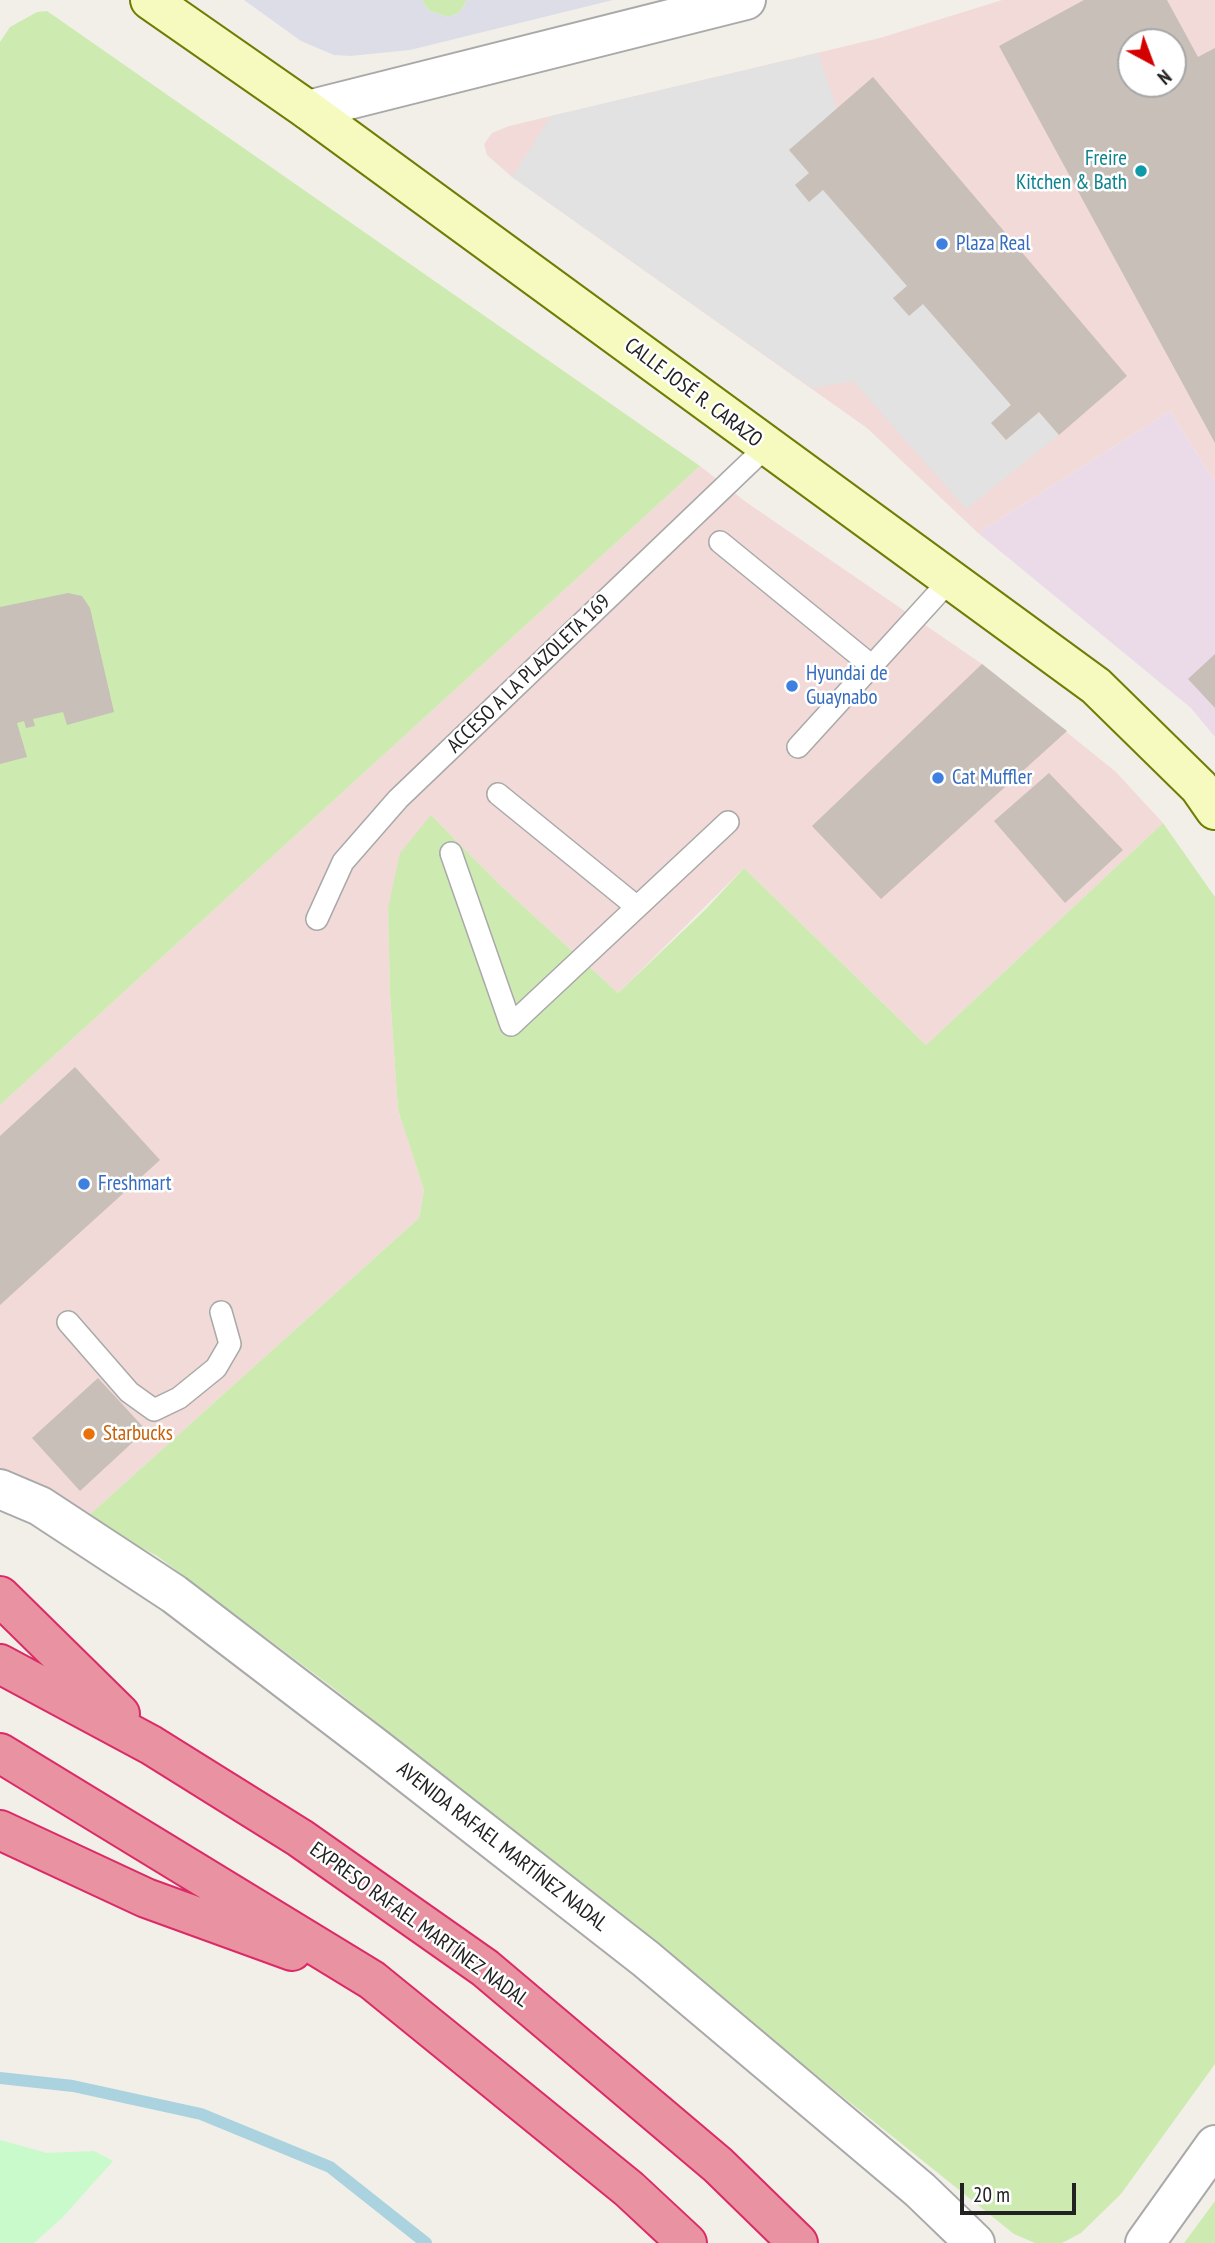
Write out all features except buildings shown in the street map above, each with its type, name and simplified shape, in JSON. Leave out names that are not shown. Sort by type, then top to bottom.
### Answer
[{"type":"highway","points":[[2,1598],[151,1745]]},
{"type":"highway","name":"EXPRESO RAFAEL MARTÍNEZ NADAL","points":[[0,1664],[151,1745],[300,1838],[485,1968],[718,2165],[798,2243]]},
{"type":"highway","points":[[0,1753],[372,1980],[629,2189],[687,2243]]},
{"type":"highway","points":[[0,1830],[146,1898],[372,1980]]},
{"type":"street","name":"CALLE JOSÉ R. CARAZO","points":[[150,0],[308,110],[1096,686],[1199,787],[1215,810]]},
{"type":"street","points":[[308,110],[746,0]]},
{"type":"street","name":"AVENIDA RAFAEL MARTÍNEZ NADAL","points":[[0,1489],[40,1506],[174,1594],[377,1749],[646,1959],[920,2190],[975,2243]]},
{"type":"street","points":[[1145,2243],[1215,2145]]},
{"type":"lane","name":"ACCESO A LA PLAZOLETA 169","points":[[317,919],[343,862],[398,799],[766,447]]},
{"type":"lane","points":[[720,542],[872,666]]},
{"type":"lane","points":[[798,747],[950,580]]},
{"type":"lane","points":[[498,794],[637,907]]},
{"type":"lane","points":[[451,853],[511,1025],[728,822]]},
{"type":"lane","points":[[68,1322],[129,1392],[154,1410],[179,1398],[216,1368],[230,1344],[221,1312]]},
{"type":"shaded area","points":[[244,0],[422,0],[429,11],[448,17],[459,13],[467,0],[613,0],[410,50],[350,56],[334,55],[301,41]]},
{"type":"shaded area","points":[[1002,0],[1215,0],[1215,482],[1170,411],[978,533],[867,428],[512,177],[487,155],[484,144],[492,133],[509,126],[880,38]]},
{"type":"shaded area","points":[[818,53],[837,109],[789,150],[907,286],[893,298],[908,315],[923,304],[1011,405],[991,423],[1005,440],[1039,412],[1059,435],[966,509],[853,381],[812,388],[512,177],[551,116]]},
{"type":"shaded area","points":[[1170,411],[1215,482],[1215,737],[1191,708],[978,533]]},
{"type":"shaded area","points":[[700,466],[746,502],[982,664],[1116,772],[1163,823],[926,1045],[744,868],[618,993],[498,883],[431,815],[388,908],[390,995],[398,1110],[424,1190],[419,1218],[86,1518],[0,1479],[0,1105]]},
{"type":"green space","points":[[422,0],[467,0],[459,13],[448,17],[429,11]]},
{"type":"green space","points":[[47,11],[700,466],[0,1105],[0,42],[10,27],[37,12]]},
{"type":"green space","points":[[431,815],[498,883],[618,993],[705,910],[744,868],[926,1045],[1163,823],[1215,897],[1215,2064],[1121,2194],[1081,2233],[1062,2243],[1035,2243],[1014,2234],[332,1687],[157,1556],[86,1518],[419,1218],[424,1190],[398,1110],[390,995],[388,908],[400,853]]},
{"type":"green space","points":[[0,2140],[47,2153],[94,2151],[113,2161],[62,2218],[34,2243],[0,2243]]},
{"type":"green space","points":[[1215,2201],[1215,2243],[1184,2243]]},
{"type":"waterway","points":[[0,2078],[73,2086],[201,2114],[330,2167],[426,2243]]},
{"type":"place","name":"Freire Kitchen & Bath","points":[[1141,171]]},
{"type":"place","name":"Plaza Real","points":[[942,244]]},
{"type":"place","name":"Hyundai de Guaynabo","points":[[792,686]]},
{"type":"place","name":"Cat Muffler","points":[[938,778]]},
{"type":"place","name":"Freshmart","points":[[84,1184]]},
{"type":"place","name":"Starbucks","points":[[89,1434]]}]
